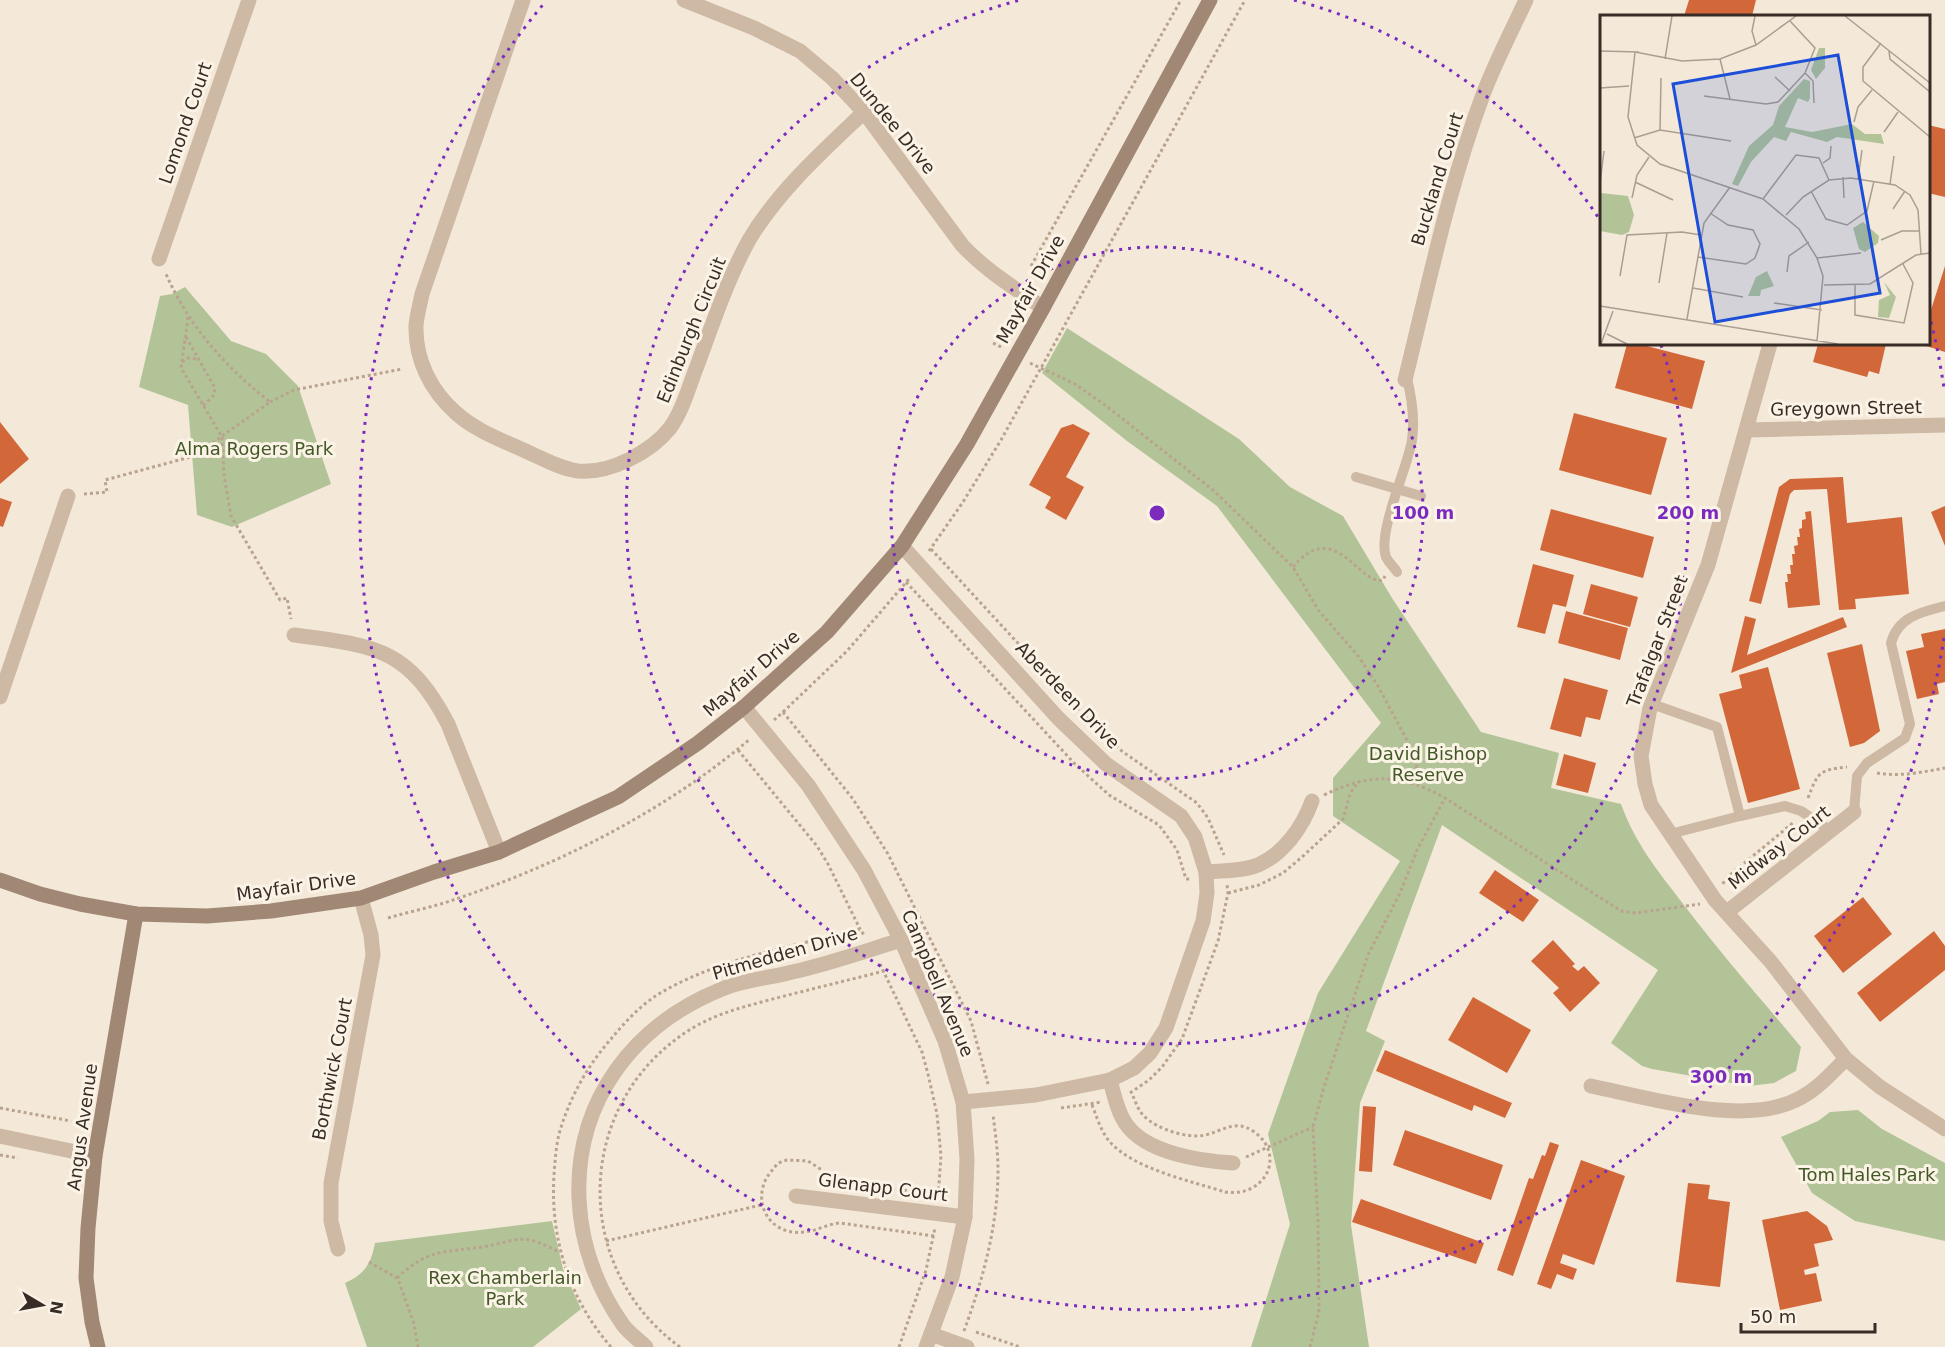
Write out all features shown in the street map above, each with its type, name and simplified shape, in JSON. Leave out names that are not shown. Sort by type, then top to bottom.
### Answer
[{"type":"street","name":"Lomond Court","points":[[159,259],[249,0]]},
{"type":"street","name":"Edinburgh Circuit","points":[[523,0],[422,294],[416,326],[424,368],[432,388],[448,406],[465,421],[550,463],[581,471],[617,464],[636,457],[669,428],[681,409],[722,298],[750,240],[777,199],[864,112]]},
{"type":"street","name":"Dundee Drive","points":[[684,0],[708,4],[800,51],[832,78],[864,112],[962,245],[986,268],[1043,308]]},
{"type":"street","name":"Mayfair Drive","points":[[0,880],[40,894],[80,904],[136,914],[218,916],[361,898],[499,852],[618,797],[698,743],[744,707],[827,632],[902,546],[967,444],[1210,0]]},
{"type":"street","name":"Buckland Court","points":[[1406,378],[1435,251],[1465,147],[1485,90],[1526,0]]},
{"type":"street","name":"Trafalgar Street","points":[[1770,345],[1708,565],[1652,704],[1641,756],[1645,784],[1651,805],[1715,900],[1771,962],[1846,1059],[1880,1087],[1945,1130]]},
{"type":"street","name":"Greygown Street","points":[[1747,430],[1945,425]]},
{"type":"street","points":[[0,697],[68,496]]},
{"type":"street","name":"Aberdeen Drive","points":[[902,546],[1058,718],[1106,764],[1181,816],[1195,837],[1206,872],[1207,893],[1203,921],[1166,1028],[1150,1053],[1134,1068],[1110,1080],[1036,1095],[963,1102]]},
{"type":"street","points":[[294,635],[371,647],[401,663],[417,677],[439,705],[448,724],[499,852]]},
{"type":"street","name":"Campbell Avenue","points":[[744,707],[808,785],[858,861],[901,940],[945,1041],[963,1102],[967,1159],[965,1218],[952,1277],[928,1340]]},
{"type":"street","points":[[1206,872],[1258,865],[1294,835],[1306,818],[1312,801]]},
{"type":"street","name":"Midway Court","points":[[1727,912],[1854,812]]},
{"type":"street","name":"Borthwick Court","points":[[338,1249],[331,1221],[331,1183],[373,955],[372,935],[361,898]]},
{"type":"street","name":"Angus Avenue","points":[[98,1347],[86,1278],[95,1156],[136,914]]},
{"type":"street","name":"Pitmedden Drive","points":[[646,1347],[624,1327],[604,1293],[587,1255],[579,1208],[578,1178],[582,1146],[592,1112],[609,1078],[633,1048],[658,1025],[689,1005],[723,988],[795,972],[901,940]]},
{"type":"street","points":[[1591,1086],[1717,1110],[1767,1111],[1799,1099],[1817,1087],[1846,1059]]},
{"type":"street","points":[[1110,1080],[1125,1123],[1135,1135],[1150,1144],[1196,1159],[1233,1163]]},
{"type":"street","points":[[0,1136],[95,1156]]},
{"type":"street","name":"Glenapp Court","points":[[796,1196],[965,1218]]},
{"type":"street","points":[[928,1340],[963,1346]]},
{"type":"lane","name":"Buckland Court","points":[[1394,568],[1386,554],[1385,545],[1390,512],[1410,448],[1413,428],[1412,401],[1406,378]]},
{"type":"lane","points":[[1356,477],[1421,496]]},
{"type":"lane","points":[[1854,812],[1857,776],[1867,763],[1905,738],[1910,723],[1891,643],[1894,630],[1901,623],[1926,611],[1945,606]]},
{"type":"lane","points":[[1652,704],[1717,727],[1740,816]]},
{"type":"lane","points":[[1671,834],[1785,806],[1802,810],[1831,831]]},
{"type":"path","points":[[1032,266],[1181,0]]},
{"type":"path","points":[[1039,368],[1245,0]]},
{"type":"path","points":[[159,259],[171,287],[205,340],[222,359],[270,402]]},
{"type":"path","points":[[188,316],[181,370],[222,437],[224,475],[231,516],[280,600],[287,598],[294,635]]},
{"type":"path","points":[[185,335],[215,388],[211,399],[203,406]]},
{"type":"path","points":[[1016,355],[1075,384],[1182,465],[1214,490],[1293,567],[1319,611],[1359,657],[1378,686],[1417,759],[1416,783]]},
{"type":"path","points":[[181,364],[188,358],[199,360]]},
{"type":"path","points":[[68,496],[107,492],[105,480],[194,456],[270,402],[294,390],[402,369]]},
{"type":"path","points":[[931,548],[1098,730],[1123,752],[1197,803],[1208,818],[1223,852],[1228,893],[1218,941],[1182,1039],[1149,1080],[1131,1092],[1092,1105],[1059,1108]]},
{"type":"path","points":[[1293,567],[1308,554],[1329,549],[1346,556],[1365,574],[1378,582],[1394,568]]},
{"type":"path","points":[[388,918],[449,901],[564,856],[671,797],[738,750],[783,712],[853,799],[888,854],[970,1021],[981,1053],[992,1099],[998,1169],[992,1236],[963,1346]]},
{"type":"path","points":[[738,750],[797,820],[828,864],[884,971],[922,1052],[928,1074],[937,1114],[941,1156],[937,1214],[926,1270],[899,1347]]},
{"type":"path","points":[[1312,801],[1347,784],[1368,779],[1416,783],[1445,798],[1621,911],[1636,913],[1680,908],[1715,900]]},
{"type":"path","points":[[1310,1347],[1318,1311],[1318,1222],[1313,1127],[1327,1076],[1368,955],[1400,893],[1417,850],[1445,798]]},
{"type":"path","points":[[612,1347],[598,1332],[578,1298],[561,1253],[554,1214],[554,1184],[559,1135],[584,1076],[598,1053],[619,1029],[655,996],[718,966],[860,929]]},
{"type":"path","points":[[680,1347],[655,1326],[625,1289],[615,1268],[601,1224],[601,1172],[605,1145],[620,1105],[630,1088],[653,1060],[667,1046],[694,1027],[737,1008],[884,971]]},
{"type":"path","points":[[0,1108],[71,1121]]},
{"type":"path","points":[[1233,1163],[1313,1127]]},
{"type":"path","points":[[606,1241],[761,1205]]},
{"type":"path","points":[[397,1278],[417,1261],[447,1250],[525,1239],[543,1244],[561,1253]]},
{"type":"path","points":[[369,1262],[397,1278],[409,1309],[418,1347]]},
{"type":"path","points":[[976,1332],[1020,1347]]},
{"type":"green space","name":"Alma Rogers Park","points":[[185,287],[231,341],[266,354],[298,386],[331,484],[232,527],[197,515],[188,405],[139,387],[160,296],[172,294]]},
{"type":"green space","name":"David Bishop Reserve","points":[[1067,328],[1239,439],[1290,487],[1343,516],[1392,598],[1481,732],[1559,753],[1551,788],[1621,804],[1641,845],[1657,869],[1712,941],[1801,1047],[1796,1071],[1774,1083],[1749,1086],[1642,1066],[1611,1043],[1658,970],[1442,825],[1366,1031],[1385,1041],[1360,1103],[1351,1225],[1369,1347],[1251,1347],[1290,1224],[1268,1134],[1318,993],[1400,861],[1333,816],[1333,778],[1381,723],[1217,506],[1127,441],[1042,373]]},
{"type":"green space","name":"Tom Hales Park","points":[[1858,1110],[1882,1129],[1945,1163],[1945,1241],[1855,1221],[1812,1193],[1781,1137],[1818,1121],[1830,1112]]},
{"type":"green space","name":"Rex Chamberlain Park","points":[[552,1221],[563,1269],[581,1309],[533,1347],[367,1347],[345,1283],[358,1276],[366,1268],[375,1243]]},
{"type":"building","points":[[1689,0],[1756,0],[1752,15],[1684,15]]},
{"type":"building","points":[[1930,125],[1945,129],[1945,197],[1930,193]]},
{"type":"building","points":[[1945,266],[1945,352],[1923,345],[1930,345],[1930,313]]},
{"type":"building","points":[[1627,345],[1643,345],[1705,361],[1692,409],[1615,388]]},
{"type":"building","points":[[1818,345],[1886,345],[1879,374],[1869,371],[1867,377],[1813,362]]},
{"type":"building","points":[[1574,413],[1667,438],[1651,495],[1559,470]]},
{"type":"building","points":[[0,422],[29,459],[0,484]]},
{"type":"building","points":[[1073,424],[1090,433],[1066,477],[1084,487],[1066,520],[1045,508],[1051,497],[1029,485],[1061,428]]},
{"type":"building","points":[[1843,477],[1847,523],[1902,517],[1909,594],[1855,599],[1856,609],[1839,610],[1827,489],[1794,490],[1790,494],[1761,604],[1749,601],[1779,487],[1790,479]]},
{"type":"building","points":[[0,498],[12,502],[3,527],[0,526]]},
{"type":"building","points":[[1945,506],[1945,546],[1931,512]]},
{"type":"building","points":[[1551,509],[1654,537],[1643,578],[1540,550]]},
{"type":"building","points":[[1811,511],[1820,605],[1788,608],[1785,582],[1788,582],[1787,574],[1791,574],[1792,554],[1795,554],[1794,546],[1798,545],[1797,537],[1800,537],[1799,529],[1802,528],[1802,520],[1806,519],[1805,512]]},
{"type":"building","points":[[1533,564],[1574,575],[1566,607],[1553,604],[1545,634],[1517,627]]},
{"type":"building","points":[[1591,584],[1638,597],[1630,627],[1583,614]]},
{"type":"building","points":[[1566,611],[1628,628],[1620,660],[1558,643]]},
{"type":"building","points":[[1745,616],[1756,619],[1747,655],[1843,617],[1847,627],[1731,673]]},
{"type":"building","points":[[1945,629],[1945,682],[1937,684],[1939,694],[1917,699],[1906,651],[1924,647],[1921,634]]},
{"type":"building","points":[[1862,644],[1880,731],[1864,743],[1850,747],[1827,653]]},
{"type":"building","points":[[1768,667],[1800,789],[1748,803],[1719,694],[1742,688],[1739,675]]},
{"type":"building","points":[[1564,678],[1608,690],[1600,720],[1586,717],[1581,737],[1550,729]]},
{"type":"building","points":[[1564,754],[1596,763],[1588,793],[1556,785]]},
{"type":"building","points":[[1495,870],[1539,900],[1523,922],[1479,893]]},
{"type":"building","points":[[1863,897],[1892,934],[1843,973],[1814,936]]},
{"type":"building","points":[[1934,931],[1945,946],[1945,970],[1880,1022],[1857,993]]},
{"type":"building","points":[[1553,940],[1575,964],[1572,966],[1578,971],[1584,966],[1600,983],[1570,1012],[1553,993],[1559,988],[1531,961]]},
{"type":"building","points":[[1473,997],[1531,1030],[1507,1073],[1448,1040]]},
{"type":"building","points":[[1385,1050],[1512,1103],[1505,1118],[1474,1105],[1472,1111],[1376,1071]]},
{"type":"building","points":[[1363,1106],[1376,1107],[1372,1172],[1359,1171]]},
{"type":"building","points":[[1405,1130],[1503,1165],[1491,1200],[1393,1165]]},
{"type":"building","points":[[1550,1142],[1559,1145],[1513,1276],[1497,1270],[1529,1178],[1533,1179],[1542,1155],[1545,1156]]},
{"type":"building","points":[[1581,1160],[1625,1176],[1594,1265],[1563,1254],[1560,1263],[1577,1269],[1573,1280],[1557,1274],[1551,1289],[1537,1284]]},
{"type":"building","points":[[1688,1183],[1710,1185],[1708,1199],[1730,1202],[1720,1287],[1676,1282]]},
{"type":"building","points":[[1361,1199],[1484,1243],[1476,1264],[1352,1222]]},
{"type":"building","points":[[1807,1211],[1827,1226],[1833,1240],[1814,1244],[1819,1266],[1804,1270],[1805,1275],[1816,1273],[1822,1301],[1780,1310],[1762,1220]]}]
